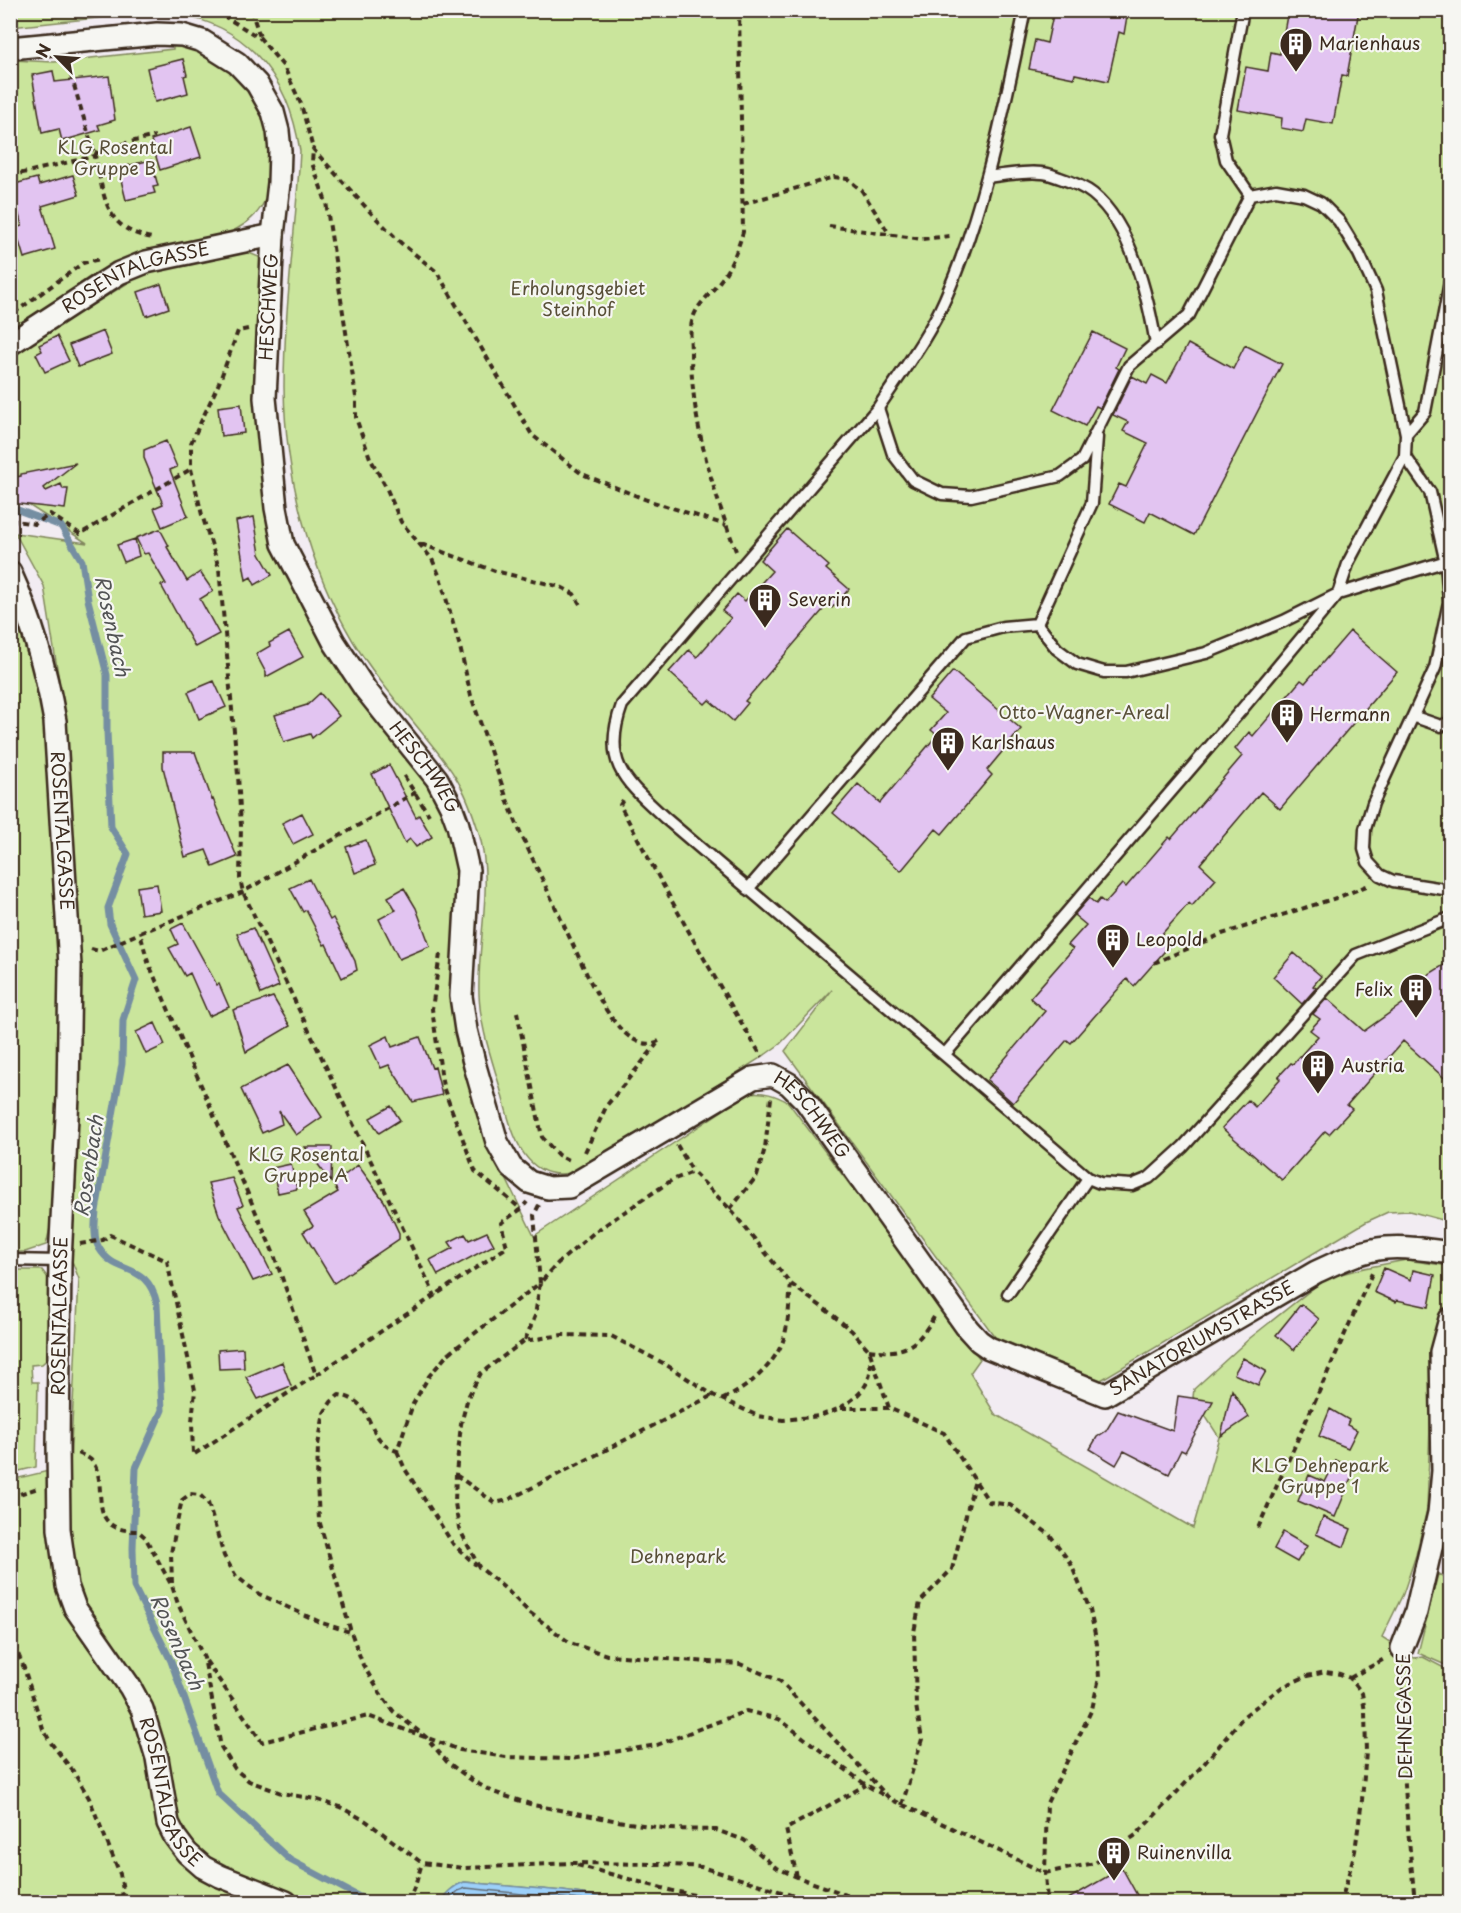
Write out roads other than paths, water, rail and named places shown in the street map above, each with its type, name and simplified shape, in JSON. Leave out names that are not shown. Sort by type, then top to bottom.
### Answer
[{"type":"street","name":"HESCHWEG","points":[[10,48],[158,34],[182,35],[202,41],[237,63],[257,84],[273,112],[278,131],[279,183],[273,235],[265,398],[276,508],[283,544],[334,642],[364,689],[437,779],[452,806],[468,870],[461,996],[475,1066],[491,1125],[505,1156],[519,1175],[544,1187],[569,1186],[753,1078],[773,1075],[789,1084],[806,1100],[944,1293]]},
{"type":"street","name":"ROSENTALGASSE","points":[[10,344],[119,273],[146,262],[273,235]]},
{"type":"street","name":"ROSENTALGASSE","points":[[12,578],[37,640],[50,690],[55,721],[70,966],[68,1096],[60,1260],[58,1445],[58,1529],[67,1586],[75,1608],[130,1687],[142,1709],[156,1758],[168,1823],[187,1853],[203,1867],[220,1876],[286,1902]]},
{"type":"street","name":"SANATORIUMSTRASSE","points":[[944,1293],[968,1329],[989,1348],[1105,1395],[1316,1272],[1363,1252],[1403,1247],[1450,1253]]},
{"type":"street","name":"DEHNEGASSE","points":[[1402,1648],[1416,1612],[1439,1513],[1443,1471],[1441,1352],[1450,1319]]},
{"type":"lane","points":[[1025,10],[987,177],[970,234],[944,301],[913,356],[878,408],[622,705],[615,731],[614,753],[620,769],[631,787],[665,818],[1088,1178],[1100,1183],[1132,1185],[1149,1178],[1183,1147],[1356,955],[1450,918]]},
{"type":"lane","points":[[1244,10],[1220,134],[1226,160],[1250,195]]},
{"type":"lane","points":[[987,177],[1043,173],[1077,184],[1093,194],[1108,209],[1120,227],[1146,299],[1156,344]]},
{"type":"lane","points":[[945,1054],[1221,735],[1338,594],[1349,561],[1405,456],[1406,434],[1376,291],[1359,254],[1339,220],[1321,203],[1304,195],[1276,190],[1250,195]]},
{"type":"lane","points":[[878,408],[893,454],[913,480],[942,494],[971,496],[1060,476],[1082,460],[1129,366],[1189,315],[1250,195]]},
{"type":"lane","points":[[1406,434],[1425,412],[1450,282]]},
{"type":"lane","points":[[1037,624],[1092,503],[1097,430]]},
{"type":"lane","points":[[1405,456],[1430,492],[1448,562],[1449,602],[1435,668],[1373,803],[1365,829],[1364,849],[1368,862],[1386,878],[1401,883],[1450,890]]},
{"type":"lane","points":[[1037,624],[1058,649],[1077,664],[1104,672],[1126,672],[1206,653],[1284,621],[1338,594],[1448,562]]},
{"type":"lane","points":[[748,889],[966,637],[1003,627],[1037,624]]},
{"type":"lane","points":[[1414,717],[1441,726],[1450,722]]},
{"type":"lane","points":[[1008,1294],[1088,1178]]},
{"type":"lane","points":[[10,1260],[60,1260]]},
{"type":"water","points":[[464,1882],[563,1891],[634,1902],[440,1902],[450,1890]]},
{"type":"waterway","name":"Rosenbach","points":[[10,507],[61,526],[82,561],[88,600],[107,675],[111,827],[128,854],[108,908],[110,924],[136,980],[123,1020],[122,1064],[96,1211],[95,1230],[97,1244],[106,1257],[146,1281],[157,1304],[162,1410],[136,1468],[134,1587],[171,1661],[218,1793],[290,1860],[369,1902]]},
{"type":"place","name":"Marienhaus","points":[[1296,73]]},
{"type":"place","name":"Severin","points":[[765,629]]},
{"type":"place","name":"Hermann","points":[[1287,744]]},
{"type":"place","name":"Karlshaus","points":[[948,772]]},
{"type":"place","name":"Leopold","points":[[1113,969]]},
{"type":"place","name":"Felix","points":[[1416,1019]]},
{"type":"place","name":"Austria","points":[[1318,1095]]},
{"type":"place","name":"Ruinenvilla","points":[[1114,1882]]},
{"type":"park label","name":"KLG Rosental Gruppe B","points":[[115,158]]},
{"type":"park label","name":"Erholungsgebiet Steinhof","points":[[578,299]]},
{"type":"park label","name":"Otto-Wagner-Areal","points":[[1084,713]]},
{"type":"park label","name":"KLG Rosental Gruppe A","points":[[306,1165]]},
{"type":"park label","name":"KLG Dehnepark Gruppe 1","points":[[1320,1476]]},
{"type":"park label","name":"Dehnepark","points":[[678,1557]]}]
